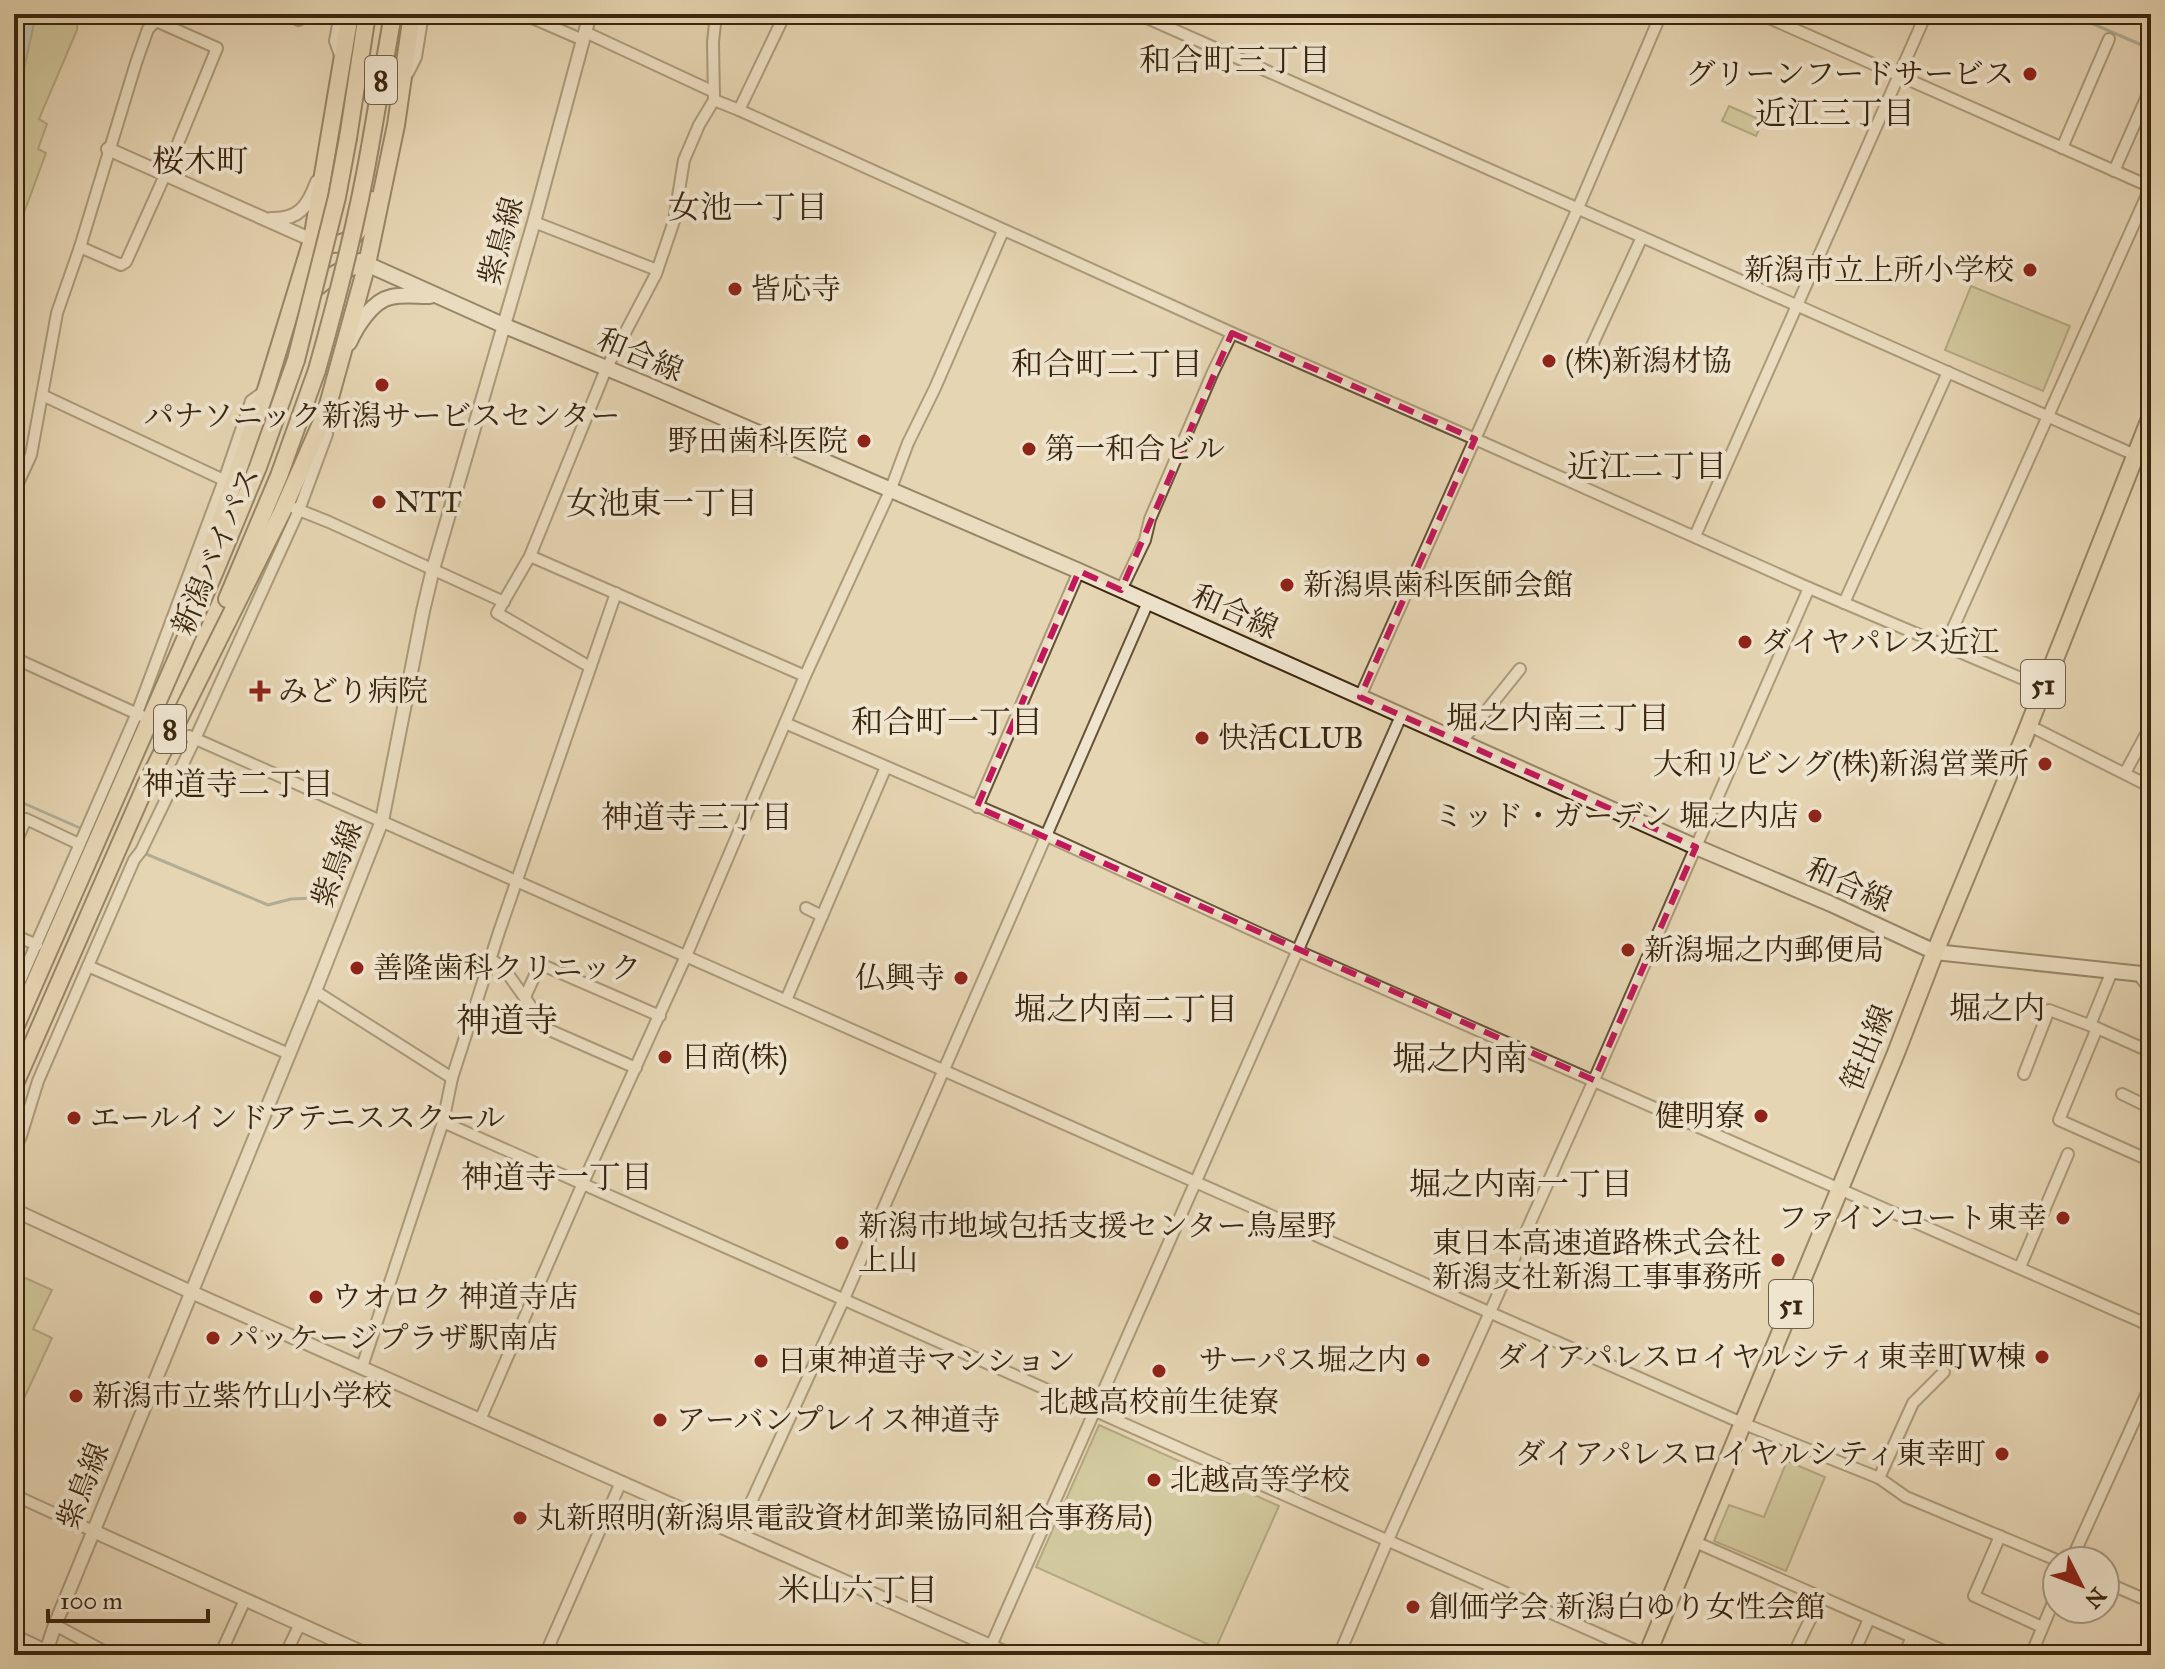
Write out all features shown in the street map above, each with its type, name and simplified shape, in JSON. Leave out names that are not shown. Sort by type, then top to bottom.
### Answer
[{"type":"main road","points":[[167,680],[266,390],[312,240],[350,14]]},
{"type":"main road","name":"新潟バイパス","points":[[14,1030],[215,571],[258,467],[296,360],[334,211],[367,14]]},
{"type":"main road","name":"新潟バイパス","points":[[14,1086],[235,581],[279,476],[317,370],[360,204],[393,14]]},
{"type":"main road","points":[[145,787],[282,512],[326,412],[367,264],[390,154],[412,14]]},
{"type":"main road","points":[[312,240],[337,245],[348,242],[354,236],[374,198],[390,154]]},
{"type":"main road","name":"和合線","points":[[312,240],[505,326],[1079,571],[1935,952],[2146,973]]},
{"type":"main road","points":[[285,327],[307,295],[327,279],[350,266],[367,264]]},
{"type":"main road","points":[[338,370],[356,330],[382,300],[390,297],[438,296]]},
{"type":"main road","name":"笹出線","points":[[1646,1655],[1896,1053],[2151,416]]},
{"type":"street","points":[[285,14],[299,20],[302,14]]},
{"type":"street","points":[[340,14],[335,41],[342,60]]},
{"type":"street","points":[[402,85],[416,57],[423,14]]},
{"type":"street","points":[[523,14],[584,36],[1003,231],[1809,588],[2042,687]]},
{"type":"street","name":"紫鳥線","points":[[45,1652],[382,821],[433,569],[505,326],[590,14]]},
{"type":"street","points":[[590,667],[497,613],[530,556],[606,369],[657,270],[674,221],[684,160],[714,96],[716,14]]},
{"type":"street","points":[[739,110],[785,14]]},
{"type":"street","points":[[1138,14],[2135,455]]},
{"type":"street","points":[[1360,697],[1661,14]]},
{"type":"street","points":[[1760,14],[2151,187],[1945,646]]},
{"type":"street","points":[[1695,536],[1926,14]]},
{"type":"street","points":[[14,492],[31,455],[57,313],[144,40],[148,29],[158,18],[217,48],[126,262],[121,265],[80,247]]},
{"type":"street","points":[[2062,148],[2109,39]]},
{"type":"street","points":[[2114,171],[2151,87]]},
{"type":"street","points":[[108,149],[312,240]]},
{"type":"street","points":[[264,219],[281,219],[302,210],[323,174]]},
{"type":"street","points":[[534,222],[657,270]]},
{"type":"street","points":[[480,1420],[1003,231]]},
{"type":"street","points":[[1589,352],[1642,237]]},
{"type":"street","points":[[1121,590],[1232,333]]},
{"type":"street","points":[[1844,603],[1948,372]]},
{"type":"street","points":[[14,995],[79,844],[140,715],[226,481],[251,401],[266,390]]},
{"type":"street","points":[[42,395],[226,481]]},
{"type":"street","points":[[14,1151],[38,1081],[134,860],[141,851],[327,434],[326,412]]},
{"type":"street","points":[[295,509],[504,602]]},
{"type":"street","points":[[530,556],[805,676]]},
{"type":"street","points":[[977,807],[1079,571]]},
{"type":"street","points":[[1339,1655],[1809,588]]},
{"type":"street","points":[[362,1367],[443,1122],[452,1078],[490,959],[616,593]]},
{"type":"street","points":[[737,1533],[843,1301],[1148,602]]},
{"type":"street","points":[[14,658],[140,715]]},
{"type":"street","points":[[1462,741],[1520,669]]},
{"type":"street","points":[[989,1650],[1401,716]]},
{"type":"street","points":[[785,723],[1047,836],[1298,951],[2151,1326]]},
{"type":"street","points":[[2028,725],[2151,787]]},
{"type":"street","points":[[2125,773],[2151,725]]},
{"type":"street","points":[[192,738],[1491,1313],[1742,1423],[1879,1478],[1906,1497],[2041,1553]]},
{"type":"street","points":[[786,1000],[886,767]]},
{"type":"street","points":[[14,847],[26,819],[79,844]]},
{"type":"street","points":[[806,908],[822,916]]},
{"type":"street","points":[[14,935],[37,945]]},
{"type":"street","points":[[490,959],[503,967],[547,1029],[636,1068]]},
{"type":"street","points":[[525,997],[540,964],[660,1016]]},
{"type":"street","points":[[88,966],[289,1054]]},
{"type":"street","points":[[2112,971],[2059,1120],[2151,1161]]},
{"type":"street","points":[[2146,973],[2151,991]]},
{"type":"street","points":[[315,991],[452,1078]]},
{"type":"street","points":[[2024,1074],[2049,1010],[2151,1052]]},
{"type":"street","points":[[2122,1094],[2151,1108]]},
{"type":"street","points":[[443,1122],[1646,1655]]},
{"type":"street","points":[[2020,1267],[2068,1154]]},
{"type":"street","points":[[14,1210],[191,1292],[737,1533],[989,1650],[1011,1655]]},
{"type":"street","points":[[1879,1478],[1913,1403],[1944,1372]]},
{"type":"street","points":[[2078,1545],[2151,1384]]},
{"type":"street","points":[[545,1655],[621,1482]]},
{"type":"street","points":[[14,1495],[368,1655]]},
{"type":"street","points":[[2000,1536],[1974,1596],[2042,1627],[2031,1655]]},
{"type":"street","points":[[1693,1541],[1953,1655]]},
{"type":"street","points":[[2121,1589],[2151,1602]]},
{"type":"street","points":[[1793,1655],[1821,1597]]},
{"type":"street","points":[[220,1655],[245,1600]]},
{"type":"street","points":[[1853,1655],[1869,1619]]},
{"type":"street","points":[[285,1655],[300,1624]]},
{"type":"street","points":[[55,1625],[111,1655]]},
{"type":"street","points":[[14,1635],[45,1652]]},
{"type":"street","points":[[1904,1655],[1912,1637]]},
{"type":"street","points":[[334,1655],[340,1642]]},
{"type":"highlighted area","points":[[1232,333],[1475,439],[1360,697],[1696,847],[1594,1080],[977,807],[1079,571],[1121,590]]},
{"type":"green space","points":[[36,14],[78,14],[77,30],[39,119],[47,124],[38,149],[46,153],[14,240],[14,113]]},
{"type":"green space","points":[[1729,106],[1763,121],[1756,136],[1722,121]]},
{"type":"green space","points":[[1971,286],[2070,326],[2043,391],[1945,350]]},
{"type":"green space","points":[[14,1273],[52,1290],[33,1329],[52,1338],[14,1420]]},
{"type":"green space","points":[[1099,1425],[1279,1506],[1216,1648],[1036,1567]]},
{"type":"green space","points":[[1787,1461],[1825,1477],[1786,1571],[1714,1541],[1729,1505],[1764,1517]]},
{"type":"water","points":[[14,14],[36,14],[14,113]]},
{"type":"waterway","points":[[2070,14],[2151,49]]},
{"type":"waterway","points":[[14,799],[80,828]]},
{"type":"waterway","points":[[146,854],[268,905],[291,899],[339,897]]},
{"type":"tunnel","points":[[145,717],[189,736]]},
{"type":"place","name":"グリーンフードサービス","points":[[2030,74]]},
{"type":"place","name":"新潟市立上所小学校","points":[[2030,270]]},
{"type":"place","name":"皆応寺","points":[[735,289]]},
{"type":"place","name":"(株)新潟材協","points":[[1549,361]]},
{"type":"place","name":"パナソニック新潟サービスセンター","points":[[382,385]]},
{"type":"place","name":"野田歯科医院","points":[[864,441]]},
{"type":"place","name":"第一和合ビル","points":[[1029,449]]},
{"type":"place","name":"NTT","points":[[379,502]]},
{"type":"place","name":"新潟県歯科医師会館","points":[[1287,585]]},
{"type":"place","name":"ダイヤパレス近江","points":[[1745,642]]},
{"type":"place","name":"みどり病院","points":[[260,691]]},
{"type":"place","name":"快活CLUB","points":[[1202,738]]},
{"type":"place","name":"大和リビング(株)新潟営業所","points":[[2045,764]]},
{"type":"place","name":"ミッド・ガーデン 堀之内店","points":[[1815,816]]},
{"type":"place","name":"新潟堀之内郵便局","points":[[1628,950]]},
{"type":"place","name":"善隆歯科クリニック","points":[[357,968]]},
{"type":"place","name":"仏興寺","points":[[961,978]]},
{"type":"place","name":"日商(株)","points":[[665,1057]]},
{"type":"place","name":"健明寮","points":[[1761,1116]]},
{"type":"place","name":"エールインドアテニススクール","points":[[74,1118]]},
{"type":"place","name":"ファインコート東幸","points":[[2063,1218]]},
{"type":"place","name":"新潟市地域包括支援センター鳥屋野 上山","points":[[842,1243]]},
{"type":"place","name":"東日本高速道路株式会社 新潟支社新潟工事事務所","points":[[1778,1260]]},
{"type":"place","name":"ウオロク 神道寺店","points":[[316,1297]]},
{"type":"place","name":"パッケージプラザ駅南店","points":[[213,1338]]},
{"type":"place","name":"ダイアパレスロイヤルシティ東幸町W棟","points":[[2042,1357]]},
{"type":"place","name":"サーパス堀之内","points":[[1423,1360]]},
{"type":"place","name":"日東神道寺マンション","points":[[761,1361]]},
{"type":"place","name":"北越高校前生徒寮","points":[[1159,1371]]},
{"type":"place","name":"新潟市立紫竹山小学校","points":[[76,1396]]},
{"type":"place","name":"アーバンプレイス神道寺","points":[[660,1420]]},
{"type":"place","name":"ダイアパレスロイヤルシティ東幸町","points":[[2002,1454]]},
{"type":"place","name":"北越高等学校","points":[[1154,1480]]},
{"type":"place","name":"丸新照明(新潟県電設資材卸業協同組合事務局)","points":[[520,1518]]},
{"type":"place","name":"創価学会 新潟白ゆり女性会館","points":[[1413,1607]]},
{"type":"district","name":"和合町三丁目","points":[[1235,60]]},
{"type":"district","name":"近江三丁目","points":[[1835,113]]},
{"type":"district","name":"桜木町","points":[[200,161]]},
{"type":"district","name":"女池一丁目","points":[[748,207]]},
{"type":"district","name":"和合町二丁目","points":[[1107,364]]},
{"type":"district","name":"近江二丁目","points":[[1647,466]]},
{"type":"district","name":"女池東一丁目","points":[[662,503]]},
{"type":"district","name":"堀之内南三丁目","points":[[1558,718]]},
{"type":"district","name":"和合町一丁目","points":[[947,722]]},
{"type":"district","name":"神道寺二丁目","points":[[238,784]]},
{"type":"district","name":"神道寺三丁目","points":[[697,817]]},
{"type":"district","name":"堀之内","points":[[1997,1008]]},
{"type":"district","name":"堀之内南二丁目","points":[[1126,1009]]},
{"type":"district","name":"神道寺","points":[[507,1020]]},
{"type":"district","name":"堀之内南","points":[[1460,1058]]},
{"type":"district","name":"神道寺一丁目","points":[[557,1177]]},
{"type":"district","name":"堀之内南一丁目","points":[[1521,1184]]},
{"type":"district","name":"米山六丁目","points":[[858,1590]]}]
